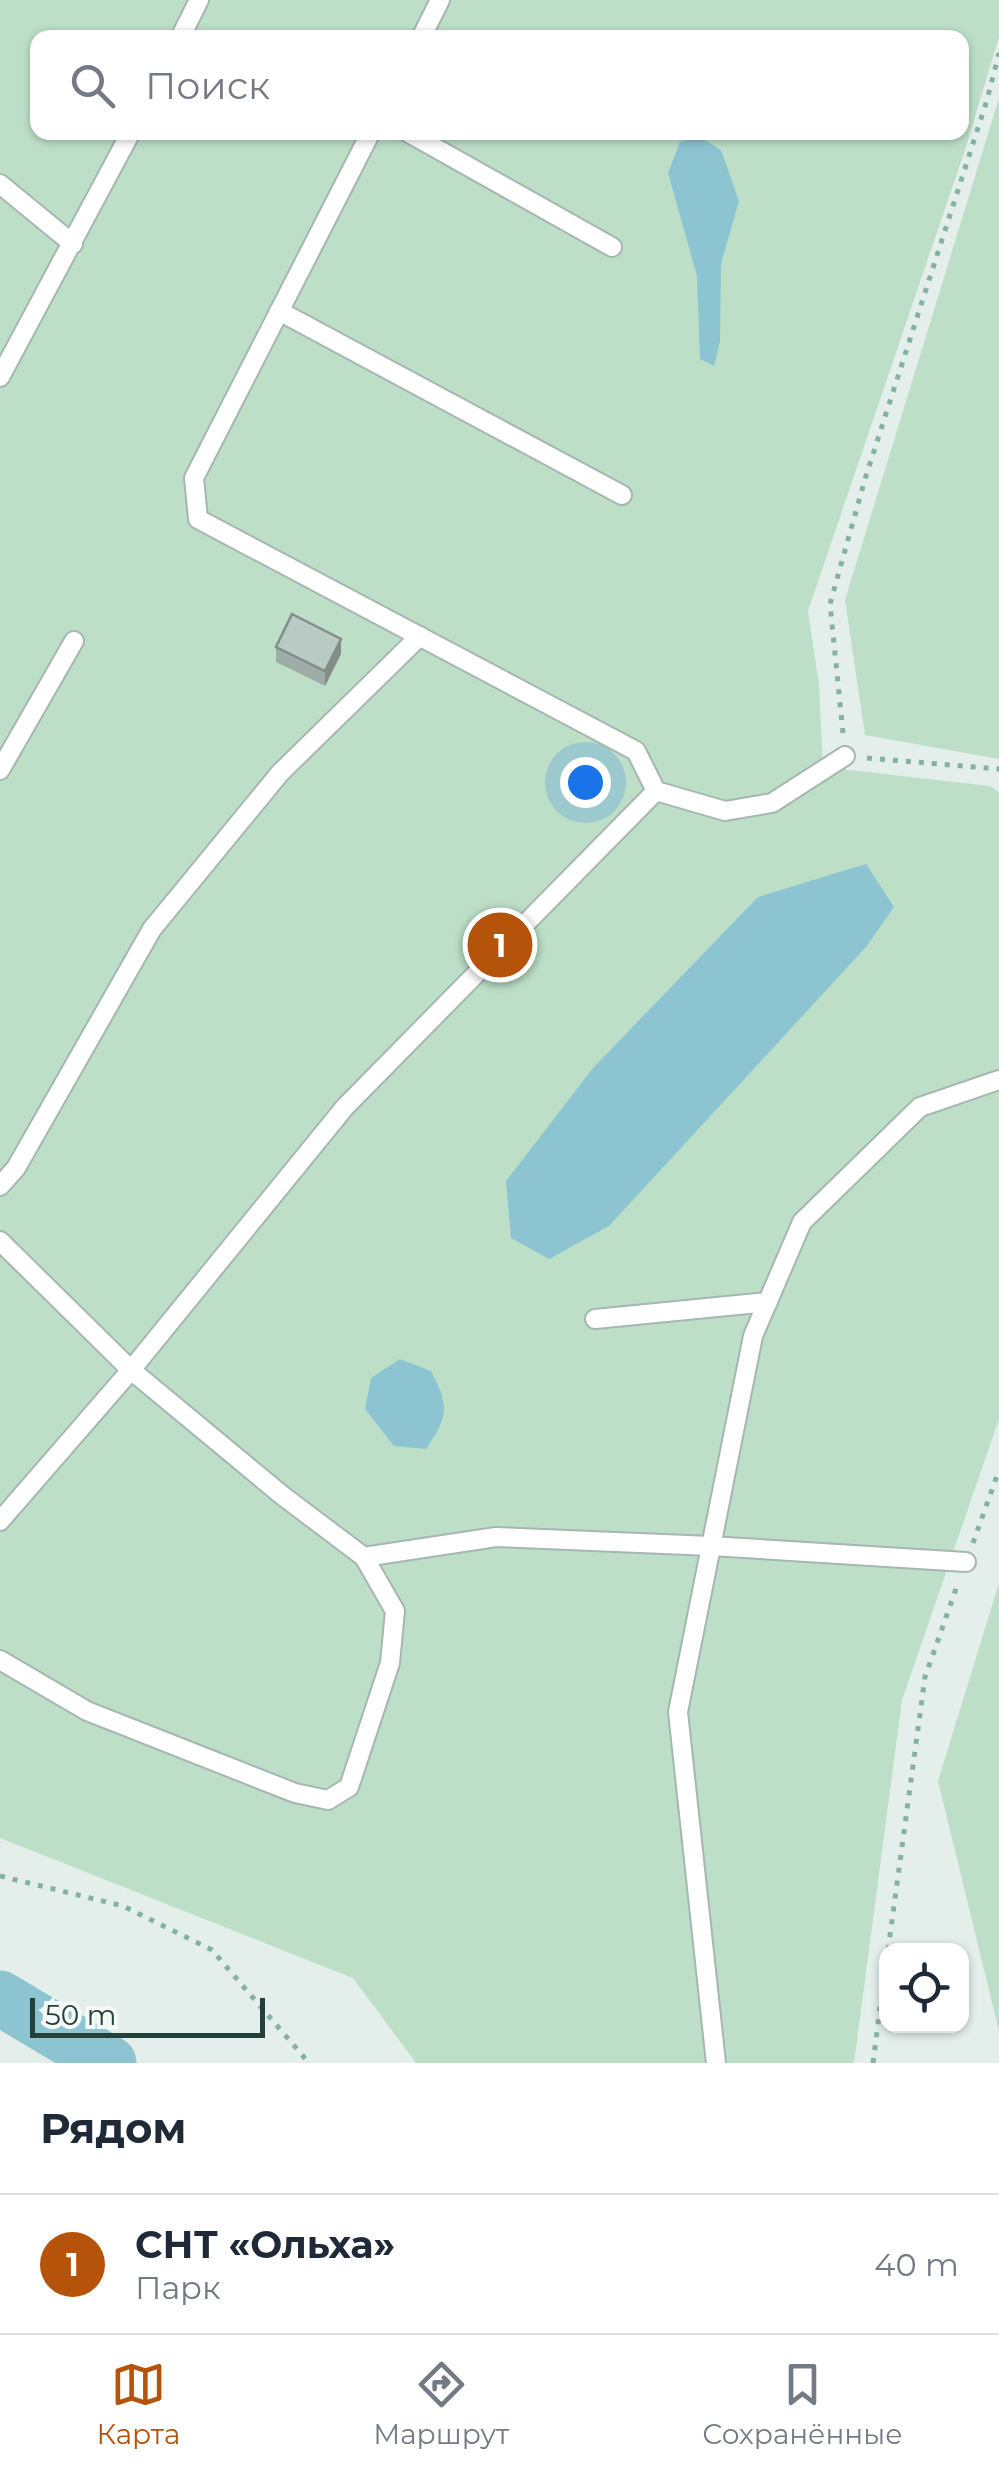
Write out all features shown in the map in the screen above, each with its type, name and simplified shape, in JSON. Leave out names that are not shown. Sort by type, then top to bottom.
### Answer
[{"type":"lane","points":[[184,30],[199,0]]},
{"type":"lane","points":[[424,30],[440,0]]},
{"type":"lane","points":[[0,378],[126,140]]},
{"type":"lane","points":[[368,140],[194,478],[198,519],[636,751],[656,791],[726,811],[772,803],[845,756]]},
{"type":"lane","points":[[421,140],[612,247]]},
{"type":"lane","points":[[0,184],[73,244]]},
{"type":"lane","points":[[280,312],[622,494]]},
{"type":"lane","points":[[0,1186],[16,1168],[152,929],[280,773],[420,636]]},
{"type":"lane","points":[[0,770],[74,642]]},
{"type":"lane","points":[[0,1521],[132,1370],[345,1106],[656,791]]},
{"type":"lane","points":[[716,2063],[678,1712],[754,1336],[802,1222],[920,1107],[999,1080]]},
{"type":"lane","points":[[0,1241],[132,1370],[283,1496],[364,1557],[395,1612],[390,1664],[349,1787],[328,1800],[296,1793],[86,1712],[0,1660]]},
{"type":"lane","points":[[594,1319],[768,1302]]},
{"type":"lane","points":[[364,1557],[496,1537],[966,1562]]},
{"type":"path","points":[[999,54],[865,479],[830,604],[845,756],[999,768]]},
{"type":"path","points":[[889,1943],[924,1677],[999,1470]]},
{"type":"path","points":[[0,1876],[123,1906],[212,1950],[309,2063]]},
{"type":"path","points":[[873,2063],[879,2015]]},
{"type":"green space","points":[[0,0],[999,0],[999,37],[969,137],[969,30],[30,30],[30,140],[968,140],[808,611],[819,685],[823,767],[990,786],[999,792],[999,1419],[902,1700],[854,2063],[416,2063],[353,1978],[0,1838]]},
{"type":"green space","points":[[999,98],[999,759],[865,735],[845,600]]},
{"type":"green space","points":[[999,1583],[999,2031],[938,1781]]},
{"type":"water","points":[[704,140],[721,150],[739,201],[721,264],[720,341],[714,366],[700,359],[697,276],[668,173],[680,142]]},
{"type":"water","points":[[866,864],[894,907],[866,947],[609,1226],[549,1259],[511,1238],[506,1181],[593,1068],[758,897]]},
{"type":"water","points":[[400,1359],[431,1371],[441,1393],[442,1419],[426,1449],[394,1446],[365,1409],[371,1378]]},
{"type":"building","points":[[292,614],[341,639],[325,671],[276,647]]},
{"type":"waterway","points":[[0,1998],[109,2063]]},
{"type":"place","name":"СНТ «Ольха»","points":[[500,945]]}]
